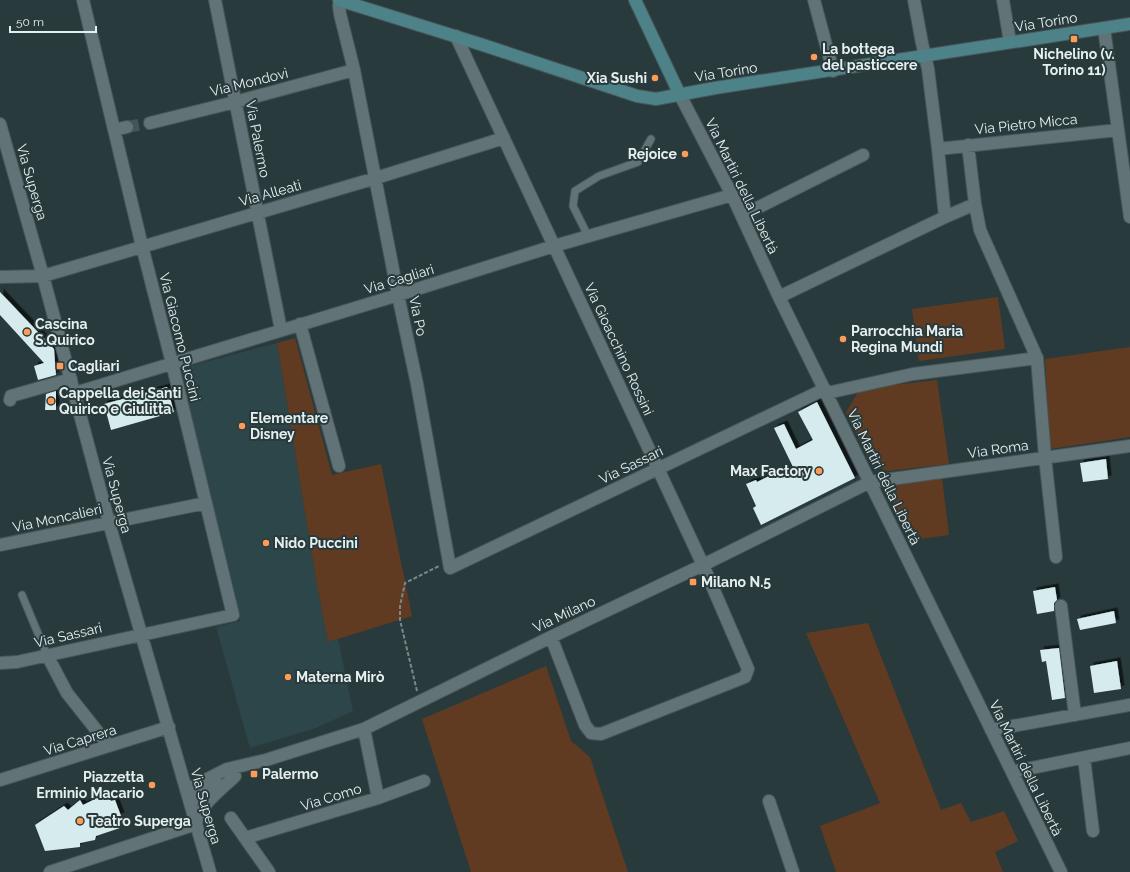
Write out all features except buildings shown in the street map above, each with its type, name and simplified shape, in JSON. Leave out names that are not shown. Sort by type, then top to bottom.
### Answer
[{"type":"main road","name":"Via Torino","points":[[339,0],[456,36],[643,97],[656,99],[715,88],[1130,24]]},
{"type":"main road","points":[[635,0],[680,95]]},
{"type":"street","name":"Via Giacomo Puccini","points":[[83,0],[233,615],[141,634]]},
{"type":"street","name":"Via Palermo","points":[[215,0],[281,330]]},
{"type":"street","name":"Via Po","points":[[339,0],[340,14],[354,70],[417,384],[450,565]]},
{"type":"street","points":[[814,0],[832,70]]},
{"type":"street","points":[[914,0],[928,69],[945,217]]},
{"type":"street","points":[[1003,0],[1010,42]]},
{"type":"street","points":[[1104,28],[1130,217]]},
{"type":"street","name":"Via Gioacchino Rossini","points":[[456,36],[703,565],[748,668],[745,677],[601,734],[591,733],[585,725],[551,637]]},
{"type":"street","name":"Via Mondovì","points":[[150,122],[235,102],[354,70]]},
{"type":"street","name":"Via Martiri della Libertà","points":[[680,95],[732,194],[779,297],[1061,872]]},
{"type":"street","name":"Via Superga","points":[[0,124],[75,393],[109,523],[210,872]]},
{"type":"street","points":[[114,130],[127,127]]},
{"type":"street","name":"Via Pietro Micca","points":[[938,149],[1118,130]]},
{"type":"street","name":"Via Alleati","points":[[0,277],[43,276],[376,178],[504,138]]},
{"type":"street","points":[[968,145],[974,204],[980,230],[1038,358],[1045,458],[1056,557]]},
{"type":"street","points":[[743,217],[863,155]]},
{"type":"street","name":"Via Cagliari","points":[[75,393],[554,246],[732,194]]},
{"type":"street","points":[[779,297],[974,204]]},
{"type":"street","points":[[300,324],[340,466]]},
{"type":"street","name":"Via Sassari","points":[[450,565],[826,391],[913,374],[1038,358]]},
{"type":"street","points":[[10,400],[11,396],[71,379]]},
{"type":"street","name":"Via Roma","points":[[870,482],[1130,446]]},
{"type":"street","name":"Via Milano","points":[[186,790],[227,769],[266,760],[364,729],[551,637],[703,565],[870,482]]},
{"type":"street","name":"Via Moncalieri","points":[[4,544],[206,503]]},
{"type":"street","points":[[1062,606],[1075,715]]},
{"type":"street","name":"Via Sassari","points":[[0,663],[17,662],[141,634]]},
{"type":"street","points":[[47,655],[66,693],[109,746]]},
{"type":"street","points":[[991,730],[1130,705]]},
{"type":"street","name":"Via Caprera","points":[[0,780],[169,727]]},
{"type":"street","points":[[364,729],[378,798]]},
{"type":"street","points":[[1012,772],[1130,748]]},
{"type":"street","points":[[1084,758],[1093,831]]},
{"type":"street","name":"Via Milano","points":[[190,802],[266,760]]},
{"type":"street","points":[[180,768],[193,776],[202,778],[212,777]]},
{"type":"street","points":[[50,872],[196,824],[197,818],[202,810],[235,776]]},
{"type":"street","name":"Via Como","points":[[245,838],[378,798],[424,781]]},
{"type":"street","points":[[769,801],[793,872]]},
{"type":"street","points":[[231,818],[269,872]]},
{"type":"lane","points":[[588,236],[574,206],[575,191],[599,176],[638,162],[651,139]]},
{"type":"lane","points":[[22,595],[47,655]]},
{"type":"path","points":[[419,701],[400,620],[400,606],[403,590],[405,583],[450,565]]},
{"type":"shaded area","points":[[998,297],[1005,349],[919,361],[912,309]]},
{"type":"shaded area","points":[[295,338],[332,475],[381,464],[412,616],[328,642],[317,585],[277,343]]},
{"type":"shaded area","points":[[277,343],[317,585],[328,642],[338,639],[353,711],[316,728],[250,748],[216,627],[240,621],[237,601],[179,369]]},
{"type":"shaded area","points":[[1130,347],[1130,437],[1050,449],[1045,359]]},
{"type":"shaded area","points":[[937,380],[949,464],[887,471],[870,463],[846,412],[860,389]]},
{"type":"shaded area","points":[[942,478],[949,535],[912,540],[890,496],[895,485]]},
{"type":"shaded area","points":[[868,623],[941,810],[961,803],[971,822],[1004,811],[1018,841],[995,852],[1003,872],[836,872],[820,826],[880,803],[806,633]]},
{"type":"shaded area","points":[[546,666],[571,741],[590,757],[628,872],[471,872],[422,719]]},
{"type":"tunnel","points":[[127,127],[150,123]]},
{"type":"place","name":"Nichelino (v. Torino 11)","points":[[1074,39]]},
{"type":"place","name":"La bottega del pasticcere","points":[[814,57]]},
{"type":"place","name":"Xia Sushi","points":[[655,78]]},
{"type":"place","name":"Rejoice","points":[[685,154]]},
{"type":"place","name":"Cascina S.Quirico","points":[[27,332]]},
{"type":"place","name":"Parrocchia Maria Regina Mundi","points":[[843,339]]},
{"type":"place","name":"Cagliari","points":[[60,366]]},
{"type":"place","name":"Cappella dei Santi Quirico e Giulitta","points":[[51,401]]},
{"type":"place","name":"Elementare Disney","points":[[242,426]]},
{"type":"place","name":"Max Factory","points":[[819,471]]},
{"type":"place","name":"Nido Puccini","points":[[266,543]]},
{"type":"place","name":"Milano N.5","points":[[693,582]]},
{"type":"place","name":"Materna Mirò","points":[[288,677]]},
{"type":"place","name":"Palermo","points":[[254,774]]},
{"type":"place","name":"Piazzetta Erminio Macario","points":[[152,785]]},
{"type":"place","name":"Teatro Superga","points":[[80,821]]}]
